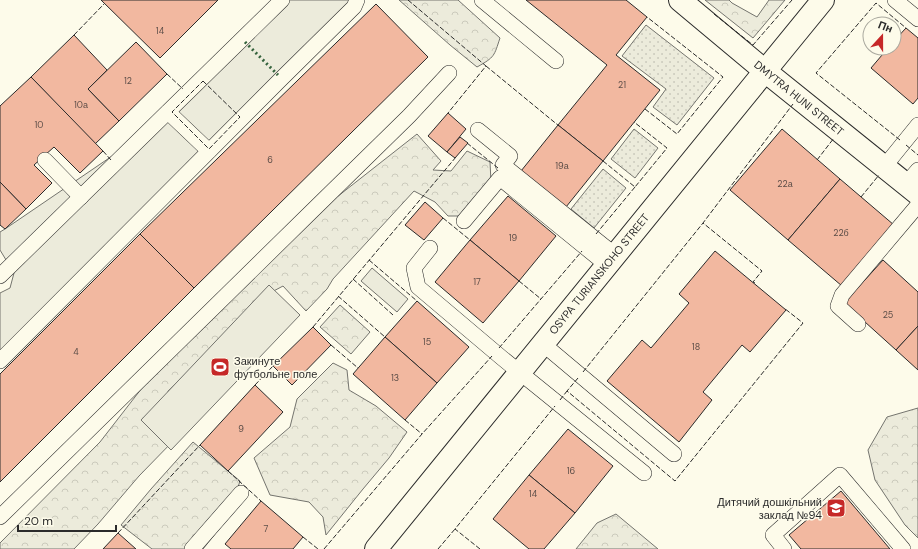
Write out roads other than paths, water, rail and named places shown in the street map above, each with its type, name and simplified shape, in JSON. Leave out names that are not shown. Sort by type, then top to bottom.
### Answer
[{"type":"street","name":"DMYTRA HUNI STREET","points":[[680,0],[884,167],[914,183]]},
{"type":"street","name":"OSYPA TURIANSKOHO STREET","points":[[376,549],[823,0]]},
{"type":"lane","points":[[0,276],[282,0]]},
{"type":"lane","points":[[0,361],[354,7],[357,0]]},
{"type":"lane","points":[[482,0],[556,61]]},
{"type":"lane","points":[[895,0],[918,19]]},
{"type":"lane","points":[[0,517],[317,207],[449,73]]},
{"type":"lane","points":[[168,112],[209,152]]},
{"type":"lane","points":[[884,167],[918,125]]},
{"type":"lane","points":[[478,130],[510,156],[502,165],[611,260]]},
{"type":"lane","points":[[45,160],[81,197]]},
{"type":"lane","points":[[464,221],[500,178],[611,260]]},
{"type":"lane","points":[[858,324],[838,306],[842,295],[918,205]]},
{"type":"lane","points":[[430,248],[414,268],[418,287],[644,473]]},
{"type":"lane","points":[[543,344],[674,454]]},
{"type":"lane","points":[[784,549],[773,535],[840,475],[903,549]]},
{"type":"lane","points":[[192,549],[241,494]]},
{"type":"place","name":"Закинуте футбольне поле","points":[[220,367]]},
{"type":"place","name":"Дитячий дошкільний заклад №94","points":[[836,508]]}]
